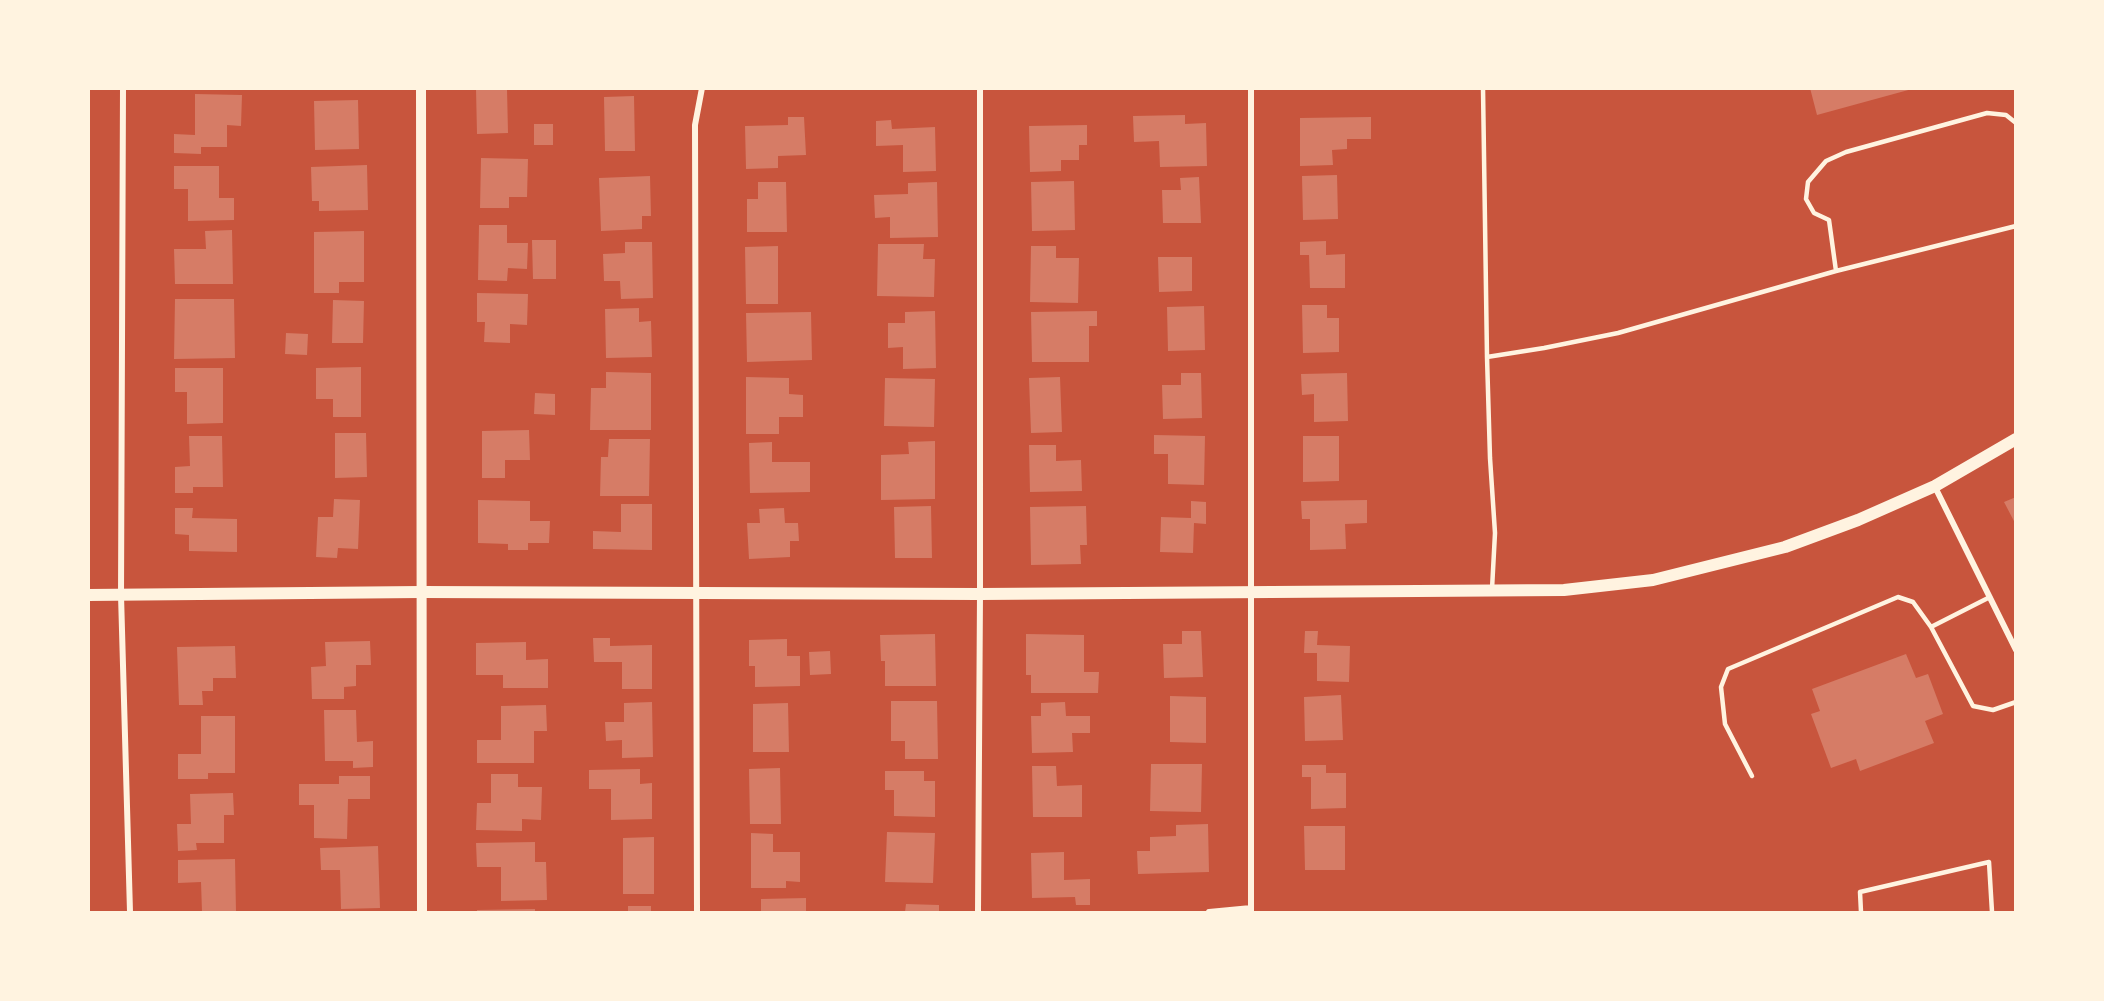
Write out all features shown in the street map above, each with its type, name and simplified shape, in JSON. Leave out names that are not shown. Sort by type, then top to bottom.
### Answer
[{"type":"main road","points":[[88,595],[421,592],[980,594],[1564,590],[1653,579],[1785,547],[1858,520],[1935,486],[2016,439]]},
{"type":"street","points":[[123,88],[121,595],[130,912]]},
{"type":"street","points":[[421,88],[422,912]]},
{"type":"street","points":[[698,912],[695,125],[702,88]]},
{"type":"street","points":[[978,912],[980,88]]},
{"type":"street","points":[[1209,912],[1251,910],[1251,88]]},
{"type":"street","points":[[1935,486],[2016,650]]},
{"type":"lane","points":[[1483,88],[1487,357],[1495,533],[1492,591]]},
{"type":"lane","points":[[1836,271],[1829,220],[1814,213],[1806,199],[1808,182],[1826,160],[1845,152],[1987,113],[2006,115],[2016,123]]},
{"type":"lane","points":[[1487,357],[1618,333],[1836,271],[2016,226]]},
{"type":"lane","points":[[1752,776],[1725,724],[1721,687],[1728,669],[1898,597],[1913,602],[1931,627],[1973,706],[1993,710],[2016,702]]},
{"type":"lane","points":[[1931,627],[1990,597]]},
{"type":"lane","points":[[1862,912],[1860,892],[1989,862],[1992,912]]},
{"type":"building","points":[[1810,88],[1912,88],[1912,89],[1817,115]]},
{"type":"building","points":[[476,89],[507,89],[508,133],[477,134]]},
{"type":"building","points":[[195,94],[242,95],[241,126],[227,125],[227,147],[201,147],[201,154],[174,153],[174,134],[195,135]]},
{"type":"building","points":[[634,96],[635,151],[605,151],[604,97]]},
{"type":"building","points":[[358,100],[359,149],[315,150],[314,101]]},
{"type":"building","points":[[1185,115],[1185,124],[1206,123],[1207,166],[1160,167],[1159,141],[1134,142],[1133,116]]},
{"type":"building","points":[[788,117],[804,117],[806,155],[778,156],[778,168],[746,169],[745,126],[788,125]]},
{"type":"building","points":[[1371,117],[1371,139],[1347,139],[1347,149],[1332,150],[1333,165],[1300,166],[1300,118]]},
{"type":"building","points":[[891,120],[892,129],[935,127],[936,171],[903,172],[903,145],[876,146],[876,121]]},
{"type":"building","points":[[534,124],[553,124],[553,145],[534,145]]},
{"type":"building","points":[[1087,125],[1087,145],[1079,145],[1079,160],[1061,160],[1061,171],[1030,172],[1029,126]]},
{"type":"building","points":[[481,158],[528,159],[527,197],[509,197],[509,208],[480,208]]},
{"type":"building","points":[[367,165],[368,210],[319,211],[319,201],[312,201],[311,167]]},
{"type":"building","points":[[174,166],[219,166],[219,198],[234,198],[234,220],[188,221],[188,189],[174,189]]},
{"type":"building","points":[[1337,175],[1338,219],[1303,220],[1302,176]]},
{"type":"building","points":[[650,176],[651,216],[642,216],[642,229],[601,231],[599,178]]},
{"type":"building","points":[[1199,177],[1201,223],[1163,223],[1162,190],[1181,190],[1180,178]]},
{"type":"building","points":[[1074,181],[1075,230],[1032,231],[1031,182]]},
{"type":"building","points":[[758,182],[786,182],[787,232],[747,232],[747,199],[758,199]]},
{"type":"building","points":[[937,182],[938,237],[890,238],[890,217],[875,218],[874,195],[908,194],[908,183]]},
{"type":"building","points":[[479,225],[507,225],[507,243],[528,243],[527,269],[508,268],[507,281],[478,280]]},
{"type":"building","points":[[232,230],[233,284],[175,284],[174,249],[206,249],[205,231]]},
{"type":"building","points":[[364,231],[364,282],[339,282],[339,293],[314,293],[314,232]]},
{"type":"building","points":[[532,240],[556,240],[556,279],[533,279]]},
{"type":"building","points":[[1326,241],[1326,255],[1345,254],[1345,288],[1310,288],[1309,255],[1300,255],[1300,242]]},
{"type":"building","points":[[625,242],[652,242],[653,298],[621,299],[620,281],[604,281],[603,254],[625,253]]},
{"type":"building","points":[[878,244],[924,244],[923,259],[935,259],[934,297],[877,296]]},
{"type":"building","points":[[778,246],[778,304],[746,304],[745,247]]},
{"type":"building","points":[[1031,246],[1056,246],[1056,258],[1079,258],[1078,303],[1030,302]]},
{"type":"building","points":[[1158,257],[1192,257],[1192,291],[1159,292]]},
{"type":"building","points":[[477,293],[528,294],[527,325],[510,324],[510,343],[484,342],[485,322],[477,322]]},
{"type":"building","points":[[175,299],[234,299],[235,358],[174,359]]},
{"type":"building","points":[[333,300],[364,301],[363,343],[332,343]]},
{"type":"building","points":[[1302,305],[1327,305],[1327,318],[1339,318],[1339,352],[1303,353]]},
{"type":"building","points":[[1204,306],[1205,350],[1168,351],[1167,307]]},
{"type":"building","points":[[639,308],[639,322],[651,321],[652,357],[606,358],[605,309]]},
{"type":"building","points":[[935,311],[936,368],[903,369],[903,347],[888,348],[888,323],[905,323],[905,312]]},
{"type":"building","points":[[1097,311],[1097,326],[1089,326],[1089,362],[1032,362],[1031,312]]},
{"type":"building","points":[[811,312],[812,360],[747,362],[746,313]]},
{"type":"building","points":[[286,333],[308,334],[307,355],[285,354]]},
{"type":"building","points":[[361,367],[361,417],[333,417],[333,399],[316,399],[316,368]]},
{"type":"building","points":[[175,368],[223,368],[223,423],[187,424],[187,392],[175,392]]},
{"type":"building","points":[[606,372],[651,373],[651,430],[590,430],[591,388],[606,388]]},
{"type":"building","points":[[1181,373],[1201,373],[1202,418],[1163,419],[1162,385],[1181,385]]},
{"type":"building","points":[[1347,373],[1348,421],[1314,422],[1314,394],[1302,395],[1301,374]]},
{"type":"building","points":[[746,377],[789,378],[789,394],[803,395],[803,417],[779,417],[779,434],[746,434]]},
{"type":"building","points":[[1060,377],[1062,432],[1031,433],[1029,378]]},
{"type":"building","points":[[885,378],[935,379],[934,427],[884,426]]},
{"type":"building","points":[[535,393],[555,394],[555,415],[534,414]]},
{"type":"building","points":[[529,430],[530,460],[505,460],[505,478],[482,478],[482,431]]},
{"type":"building","points":[[335,433],[366,433],[367,477],[335,478]]},
{"type":"building","points":[[1154,435],[1205,436],[1204,485],[1168,484],[1168,454],[1154,454]]},
{"type":"building","points":[[189,436],[222,436],[223,487],[193,487],[193,493],[175,493],[175,467],[190,466]]},
{"type":"building","points":[[1303,436],[1339,436],[1339,481],[1303,482]]},
{"type":"building","points":[[609,439],[650,439],[649,496],[600,496],[601,457],[608,457]]},
{"type":"building","points":[[935,441],[935,499],[881,500],[881,455],[909,454],[908,442]]},
{"type":"building","points":[[772,442],[772,462],[810,462],[810,492],[750,493],[749,443]]},
{"type":"building","points":[[1029,445],[1056,445],[1056,461],[1081,460],[1082,491],[1030,492]]},
{"type":"building","points":[[2016,497],[2016,525],[2004,502]]},
{"type":"building","points":[[334,499],[360,500],[358,549],[338,548],[337,558],[316,557],[318,517],[333,517]]},
{"type":"building","points":[[478,500],[530,501],[530,521],[550,521],[549,543],[528,543],[528,550],[508,550],[508,544],[478,543]]},
{"type":"building","points":[[1367,500],[1367,523],[1345,524],[1346,549],[1310,550],[1310,519],[1302,519],[1301,501]]},
{"type":"building","points":[[1191,501],[1206,502],[1206,524],[1194,523],[1193,553],[1160,552],[1161,517],[1191,518]]},
{"type":"building","points":[[621,504],[652,504],[652,550],[593,549],[593,531],[621,532]]},
{"type":"building","points":[[931,506],[932,558],[895,558],[894,507]]},
{"type":"building","points":[[1086,506],[1087,545],[1080,545],[1081,564],[1031,565],[1030,507]]},
{"type":"building","points":[[175,508],[193,508],[192,518],[237,519],[237,552],[189,551],[189,535],[175,534]]},
{"type":"building","points":[[784,508],[785,523],[798,523],[799,541],[790,541],[790,557],[749,559],[747,523],[760,523],[759,509]]},
{"type":"building","points":[[1182,631],[1201,631],[1203,677],[1164,678],[1163,644],[1182,644]]},
{"type":"building","points":[[1305,631],[1318,631],[1317,645],[1350,646],[1349,682],[1317,681],[1317,653],[1304,653]]},
{"type":"building","points":[[935,634],[936,686],[885,686],[885,661],[881,661],[880,635]]},
{"type":"building","points":[[1026,634],[1084,635],[1084,672],[1099,672],[1098,693],[1031,693],[1031,675],[1026,675]]},
{"type":"building","points":[[593,638],[610,638],[610,646],[652,645],[652,689],[622,689],[622,662],[594,662]]},
{"type":"building","points":[[787,639],[787,656],[800,656],[800,686],[755,687],[755,666],[749,666],[749,640]]},
{"type":"building","points":[[370,641],[371,665],[356,665],[356,686],[344,687],[344,699],[312,699],[311,667],[326,666],[325,642]]},
{"type":"building","points":[[526,642],[526,660],[548,659],[548,688],[503,688],[503,675],[476,675],[476,643]]},
{"type":"building","points":[[235,646],[236,678],[213,678],[213,691],[202,691],[203,705],[179,705],[177,647]]},
{"type":"building","points":[[830,651],[831,674],[810,675],[809,652]]},
{"type":"building","points":[[1906,654],[1916,678],[1928,674],[1943,714],[1925,721],[1934,743],[1860,771],[1856,759],[1831,768],[1811,714],[1820,711],[1812,689]]},
{"type":"building","points":[[1341,695],[1343,740],[1305,741],[1304,697]]},
{"type":"building","points":[[1170,696],[1206,697],[1206,743],[1170,742]]},
{"type":"building","points":[[891,701],[937,701],[938,759],[905,759],[905,741],[891,741]]},
{"type":"building","points":[[652,702],[653,757],[622,758],[622,740],[606,741],[605,722],[624,722],[624,703]]},
{"type":"building","points":[[1065,702],[1066,716],[1090,716],[1090,733],[1072,733],[1073,752],[1032,753],[1031,716],[1041,716],[1041,703]]},
{"type":"building","points":[[788,703],[789,752],[753,752],[753,704]]},
{"type":"building","points":[[546,705],[547,731],[534,731],[534,763],[477,763],[477,740],[501,740],[501,706]]},
{"type":"building","points":[[324,710],[356,710],[357,742],[373,741],[373,767],[353,768],[353,761],[325,761]]},
{"type":"building","points":[[201,716],[235,716],[235,773],[208,773],[208,779],[178,779],[178,754],[201,754]]},
{"type":"building","points":[[1151,764],[1202,764],[1201,812],[1150,811]]},
{"type":"building","points":[[1302,765],[1326,765],[1326,773],[1346,773],[1346,808],[1311,809],[1311,777],[1302,777]]},
{"type":"building","points":[[1032,766],[1056,766],[1057,786],[1082,785],[1082,817],[1033,817]]},
{"type":"building","points":[[780,768],[781,824],[750,824],[749,769]]},
{"type":"building","points":[[640,769],[640,784],[652,783],[652,819],[611,820],[611,789],[589,789],[589,770]]},
{"type":"building","points":[[885,771],[924,771],[924,781],[935,781],[935,817],[894,816],[894,790],[885,790]]},
{"type":"building","points":[[491,774],[518,774],[518,787],[542,787],[541,820],[522,819],[522,831],[476,830],[477,803],[491,803]]},
{"type":"building","points":[[339,776],[370,776],[370,799],[348,799],[347,839],[314,838],[314,805],[299,805],[299,784],[339,784]]},
{"type":"building","points":[[233,793],[234,815],[224,815],[224,843],[196,843],[197,850],[178,851],[177,824],[191,824],[190,794]]},
{"type":"building","points":[[1208,824],[1209,872],[1138,874],[1137,851],[1150,851],[1150,837],[1176,836],[1176,825]]},
{"type":"building","points":[[1304,826],[1345,826],[1345,870],[1305,870]]},
{"type":"building","points":[[887,832],[935,833],[933,883],[885,882]]},
{"type":"building","points":[[751,833],[773,834],[773,852],[800,852],[800,882],[786,881],[786,888],[751,888]]},
{"type":"building","points":[[654,837],[654,894],[623,894],[623,838]]},
{"type":"building","points":[[535,842],[535,862],[546,862],[547,900],[501,901],[501,867],[477,867],[476,843]]},
{"type":"building","points":[[378,846],[380,908],[341,909],[340,870],[321,870],[320,848]]},
{"type":"building","points":[[1064,852],[1064,880],[1090,879],[1090,905],[1076,905],[1075,897],[1032,898],[1031,853]]},
{"type":"building","points":[[235,859],[236,912],[202,912],[201,882],[178,883],[178,860]]},
{"type":"building","points":[[806,898],[806,912],[761,912],[761,899]]},
{"type":"building","points":[[906,904],[939,905],[939,912],[905,912]]},
{"type":"building","points":[[628,906],[651,906],[651,912],[628,912]]},
{"type":"building","points":[[535,909],[535,912],[477,912],[477,910]]}]
